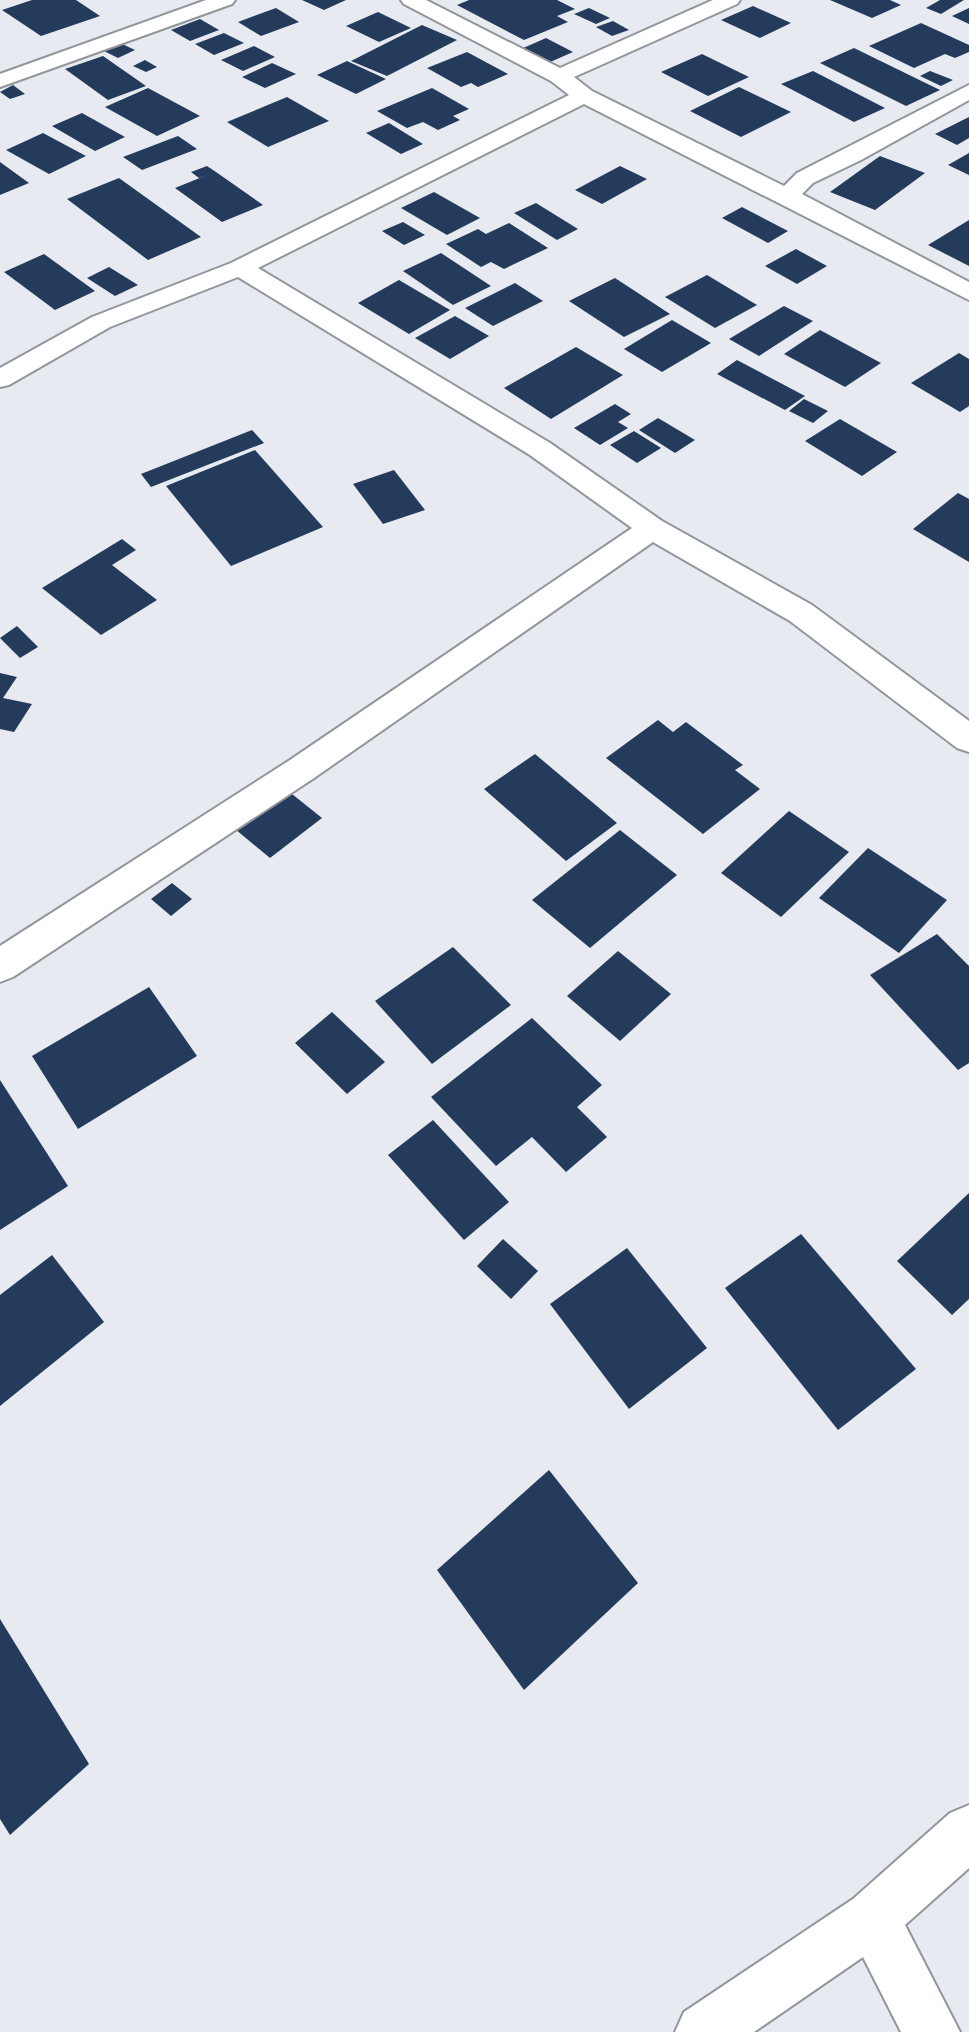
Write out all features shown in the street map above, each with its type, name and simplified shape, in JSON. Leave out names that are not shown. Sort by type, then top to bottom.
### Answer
[{"type":"street","points":[[0,81],[225,0]]},
{"type":"street","points":[[411,0],[559,76],[584,96],[787,196],[969,292]]},
{"type":"street","points":[[559,76],[730,0]]},
{"type":"street","points":[[787,196],[805,178],[853,155],[969,91]]},
{"type":"street","points":[[0,379],[101,322],[240,268],[584,96]]},
{"type":"street","points":[[240,268],[540,449],[652,528],[801,613],[969,739]]},
{"type":"street","points":[[0,966],[302,769],[652,528]]},
{"type":"street","points":[[704,2032],[872,1918],[969,1832]]},
{"type":"street","points":[[872,1918],[931,2032]]},
{"type":"building","points":[[32,0],[76,0],[100,16],[41,36],[2,10]]},
{"type":"building","points":[[302,0],[346,0],[324,10]]},
{"type":"building","points":[[469,0],[557,0],[575,9],[557,16],[568,22],[524,40],[457,5]]},
{"type":"building","points":[[830,0],[890,0],[901,5],[872,18]]},
{"type":"building","points":[[940,0],[964,0],[941,14],[926,8]]},
{"type":"building","points":[[753,6],[791,23],[760,38],[721,20]]},
{"type":"building","points":[[276,8],[299,22],[261,36],[238,22]]},
{"type":"building","points":[[589,8],[610,18],[596,24],[574,14]]},
{"type":"building","points":[[969,8],[969,24],[952,16]]},
{"type":"building","points":[[378,12],[411,28],[379,42],[346,26]]},
{"type":"building","points":[[200,19],[219,30],[190,41],[171,30]]},
{"type":"building","points":[[613,21],[629,30],[612,36],[596,27]]},
{"type":"building","points":[[921,23],[969,45],[969,52],[955,58],[945,54],[914,68],[869,46]]},
{"type":"building","points":[[422,25],[457,40],[387,76],[351,61]]},
{"type":"building","points":[[224,33],[244,43],[214,55],[195,44]]},
{"type":"building","points":[[546,38],[573,52],[548,63],[521,49]]},
{"type":"building","points":[[118,42],[135,50],[118,58],[102,50]]},
{"type":"building","points":[[254,46],[275,57],[243,71],[221,60]]},
{"type":"building","points":[[854,48],[940,90],[906,106],[820,63]]},
{"type":"building","points":[[467,52],[508,74],[478,87],[471,83],[461,87],[427,68]]},
{"type":"building","points":[[702,54],[749,77],[708,96],[661,72]]},
{"type":"building","points":[[103,56],[146,86],[108,100],[65,69]]},
{"type":"building","points":[[145,60],[157,67],[146,72],[133,66]]},
{"type":"building","points":[[347,61],[386,79],[356,94],[317,75]]},
{"type":"building","points":[[272,63],[296,74],[265,88],[242,77]]},
{"type":"building","points":[[813,71],[885,108],[854,122],[781,84]]},
{"type":"building","points":[[930,71],[953,80],[941,86],[920,76]]},
{"type":"building","points":[[13,85],[25,94],[10,99],[0,92]]},
{"type":"building","points":[[739,87],[791,112],[741,137],[690,111]]},
{"type":"building","points":[[148,88],[200,116],[157,136],[105,107]]},
{"type":"building","points":[[432,88],[469,109],[453,116],[460,120],[438,130],[423,122],[407,128],[377,111]]},
{"type":"building","points":[[287,97],[329,121],[268,147],[227,122]]},
{"type":"building","points":[[82,113],[125,137],[95,151],[52,126]]},
{"type":"building","points":[[969,117],[969,138],[957,145],[935,134]]},
{"type":"building","points":[[389,123],[423,144],[401,154],[366,133]]},
{"type":"building","points":[[43,133],[86,156],[49,174],[6,150]]},
{"type":"building","points":[[178,136],[197,149],[142,170],[123,157]]},
{"type":"building","points":[[969,153],[969,175],[948,165]]},
{"type":"building","points":[[880,156],[925,173],[875,210],[830,192]]},
{"type":"building","points":[[0,162],[29,183],[0,195]]},
{"type":"building","points":[[207,166],[263,205],[222,222],[175,188],[207,175],[199,178],[191,172]]},
{"type":"building","points":[[620,166],[647,179],[602,204],[575,190]]},
{"type":"building","points":[[119,178],[201,237],[148,260],[67,199]]},
{"type":"building","points":[[434,192],[480,218],[447,235],[401,208]]},
{"type":"building","points":[[536,203],[578,229],[557,240],[514,213]]},
{"type":"building","points":[[742,207],[788,231],[768,243],[722,218]]},
{"type":"building","points":[[969,220],[969,266],[928,245]]},
{"type":"building","points":[[403,222],[425,235],[404,245],[382,231]]},
{"type":"building","points":[[509,223],[548,248],[504,269],[491,262],[481,267],[446,244],[478,229],[486,234]]},
{"type":"building","points":[[796,249],[827,266],[797,284],[765,266]]},
{"type":"building","points":[[441,253],[491,286],[453,305],[403,271]]},
{"type":"building","points":[[44,254],[95,291],[55,310],[4,272]]},
{"type":"building","points":[[109,267],[138,285],[115,296],[87,278]]},
{"type":"building","points":[[707,275],[757,305],[715,328],[665,297]]},
{"type":"building","points":[[615,278],[670,314],[624,337],[569,301]]},
{"type":"building","points":[[399,280],[450,310],[409,334],[358,303]]},
{"type":"building","points":[[515,283],[543,301],[493,326],[465,308]]},
{"type":"building","points":[[784,306],[813,321],[759,356],[729,339]]},
{"type":"building","points":[[455,316],[489,336],[450,359],[415,338]]},
{"type":"building","points":[[672,320],[711,343],[662,372],[624,349]]},
{"type":"building","points":[[820,330],[881,363],[845,387],[784,354]]},
{"type":"building","points":[[576,347],[623,375],[551,419],[504,388]]},
{"type":"building","points":[[959,353],[969,359],[969,406],[960,412],[911,383]]},
{"type":"building","points":[[737,360],[805,396],[785,410],[717,374]]},
{"type":"building","points":[[804,399],[828,411],[813,423],[789,411]]},
{"type":"building","points":[[615,404],[631,414],[618,422],[628,428],[600,445],[574,428]]},
{"type":"building","points":[[658,418],[695,440],[675,453],[639,430]]},
{"type":"building","points":[[840,419],[897,452],[862,476],[805,441]]},
{"type":"building","points":[[252,430],[264,443],[151,487],[141,474]]},
{"type":"building","points":[[634,431],[661,448],[637,463],[610,445]]},
{"type":"building","points":[[255,450],[323,527],[231,566],[166,486]]},
{"type":"building","points":[[394,470],[425,510],[383,524],[353,484]]},
{"type":"building","points":[[958,493],[969,499],[969,562],[913,529]]},
{"type":"building","points":[[122,539],[136,550],[112,565],[157,600],[101,635],[42,588]]},
{"type":"building","points":[[17,626],[38,647],[20,658],[0,638]]},
{"type":"building","points":[[0,673],[17,677],[3,698],[32,704],[14,732],[0,729]]},
{"type":"building","points":[[658,720],[673,732],[686,722],[743,765],[735,770],[760,789],[703,834],[606,758]]},
{"type":"building","points":[[535,754],[617,823],[566,861],[484,789]]},
{"type":"building","points":[[287,790],[322,818],[270,858],[235,829]]},
{"type":"building","points":[[789,811],[849,852],[781,917],[721,873]]},
{"type":"building","points":[[620,830],[677,875],[590,948],[532,900]]},
{"type":"building","points":[[868,848],[947,900],[899,953],[819,898]]},
{"type":"building","points":[[172,883],[192,899],[171,916],[151,899]]},
{"type":"building","points":[[937,934],[969,966],[969,1063],[958,1070],[870,975]]},
{"type":"building","points":[[453,947],[511,1005],[432,1064],[375,1001]]},
{"type":"building","points":[[618,951],[671,994],[620,1041],[567,996]]},
{"type":"building","points":[[149,987],[197,1056],[78,1129],[32,1056]]},
{"type":"building","points":[[332,1012],[385,1062],[347,1094],[295,1043]]},
{"type":"building","points":[[532,1018],[602,1085],[577,1107],[607,1137],[566,1172],[532,1137],[496,1166],[431,1097]]},
{"type":"building","points":[[0,1080],[68,1186],[0,1230]]},
{"type":"building","points":[[433,1120],[509,1202],[464,1240],[388,1155]]},
{"type":"building","points":[[969,1193],[969,1299],[952,1315],[897,1261]]},
{"type":"building","points":[[801,1234],[916,1369],[838,1430],[725,1288]]},
{"type":"building","points":[[503,1239],[538,1271],[511,1299],[477,1266]]},
{"type":"building","points":[[627,1248],[707,1348],[629,1409],[550,1304]]},
{"type":"building","points":[[52,1255],[104,1322],[0,1406],[0,1295]]},
{"type":"building","points":[[549,1470],[638,1583],[524,1690],[437,1570]]},
{"type":"building","points":[[0,1619],[89,1764],[10,1835],[0,1819]]}]
